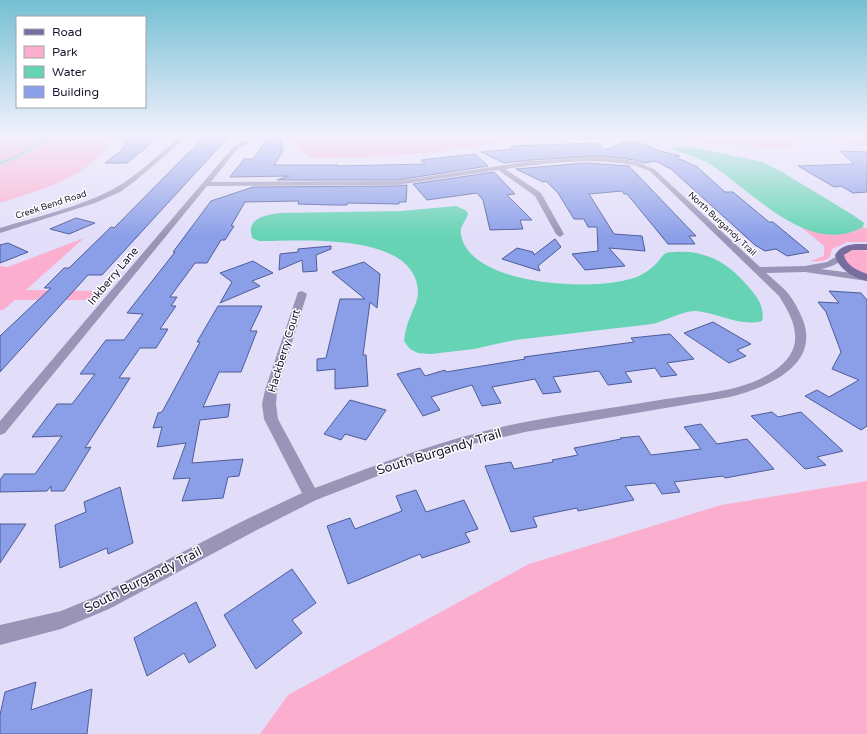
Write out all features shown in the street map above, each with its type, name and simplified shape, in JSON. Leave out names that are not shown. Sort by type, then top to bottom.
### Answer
[{"type":"street","name":"Creek Bend Road","points":[[0,231],[92,201],[133,180],[147,168]]},
{"type":"street","name":"Inkberry Lane","points":[[0,430],[218,168]]},
{"type":"street","name":"North Burgandy Trail","points":[[205,184],[397,183],[498,168]]},
{"type":"street","points":[[500,168],[538,194],[560,234]]},
{"type":"street","name":"North Burgandy Trail","points":[[648,168],[652,170],[758,270]]},
{"type":"street","points":[[805,269],[830,264],[839,258],[839,255],[844,250],[854,247],[867,247]]},
{"type":"street","points":[[839,258],[849,268],[867,278]]},
{"type":"street","points":[[758,270],[805,269],[867,278]]},
{"type":"street","name":"South Burgandy Trail","points":[[0,635],[20,632],[61,620],[102,603],[248,526],[311,496],[409,458],[468,440],[525,427],[730,393],[752,387],[772,378],[787,367],[796,356],[801,344],[802,330],[792,305],[783,294],[758,270]]},
{"type":"street","name":"Hackberry Court","points":[[302,294],[271,390],[269,404],[271,419],[311,496]]},
{"type":"green space","points":[[0,168],[84,168],[65,180],[32,193],[0,203]]},
{"type":"green space","points":[[801,227],[817,232],[840,234],[848,233],[863,227],[867,229],[867,242],[845,242],[846,243],[832,249],[828,258],[818,261],[810,261],[824,256],[824,246]]},
{"type":"green space","points":[[84,238],[26,290],[101,291],[91,300],[15,300],[3,310],[0,310],[0,266],[8,267]]},
{"type":"green space","points":[[860,249],[867,251],[867,276],[847,264],[844,258],[845,254],[850,250]]},
{"type":"green space","points":[[867,481],[867,734],[260,734],[288,695],[529,564],[721,505]]},
{"type":"water","points":[[716,168],[775,168],[853,215],[864,223],[863,227],[842,234],[822,234],[802,228],[763,204]]},
{"type":"water","points":[[456,206],[468,213],[462,226],[461,235],[470,252],[487,266],[511,275],[539,281],[568,284],[596,284],[621,281],[639,276],[654,266],[663,255],[667,253],[686,252],[706,255],[731,269],[753,292],[761,306],[763,316],[762,321],[737,321],[704,312],[691,311],[652,324],[515,340],[474,349],[431,354],[418,353],[410,349],[404,341],[407,324],[417,301],[418,292],[412,272],[398,258],[378,249],[353,244],[301,240],[259,241],[252,238],[251,232],[252,224],[259,218],[277,213],[401,211]]},
{"type":"building","points":[[173,168],[200,168],[102,275],[88,275],[0,372],[0,336],[51,288],[44,288],[64,268],[69,268],[111,227],[114,228]]},
{"type":"building","points":[[237,168],[473,168],[397,180],[277,180],[289,176],[230,177]]},
{"type":"building","points":[[631,168],[696,236],[689,236],[695,244],[668,244],[627,194],[624,194],[622,191],[589,194],[614,234],[642,236],[645,251],[609,248],[625,266],[585,270],[572,254],[598,251],[597,227],[588,227],[584,219],[574,219],[558,193],[546,181],[543,182],[516,169]]},
{"type":"building","points":[[670,168],[699,168],[725,192],[733,192],[769,222],[773,222],[809,252],[787,256],[776,249],[765,251],[755,245]]},
{"type":"building","points":[[802,168],[867,168],[867,192],[853,193],[841,186],[834,187]]},
{"type":"building","points":[[494,172],[515,194],[507,195],[532,220],[520,220],[523,229],[490,230],[483,200],[477,193],[427,200],[413,184]]},
{"type":"building","points":[[407,185],[406,202],[399,202],[399,204],[348,203],[347,205],[333,205],[298,204],[299,201],[245,202],[231,226],[234,226],[225,240],[221,240],[207,263],[195,263],[170,297],[177,297],[171,306],[176,306],[160,329],[168,329],[156,348],[140,348],[119,378],[130,378],[85,448],[91,447],[64,491],[51,491],[51,486],[47,491],[0,492],[0,480],[4,474],[35,474],[62,436],[32,437],[57,404],[72,404],[95,374],[80,374],[106,340],[124,340],[143,314],[127,313],[175,252],[173,252],[211,201],[253,187]]},
{"type":"building","points":[[76,218],[95,223],[69,234],[50,229]]},
{"type":"building","points":[[555,239],[561,247],[538,266],[540,271],[502,259],[517,248],[533,252],[534,255]]},
{"type":"building","points":[[8,243],[28,252],[0,263],[0,245]]},
{"type":"building","points":[[331,246],[331,249],[316,255],[317,271],[303,272],[302,260],[279,270],[280,254],[298,252],[298,249]]},
{"type":"building","points":[[253,261],[273,273],[252,281],[260,286],[220,303],[232,282],[220,273]]},
{"type":"building","points":[[364,262],[380,274],[377,308],[370,302],[363,355],[366,355],[368,386],[335,389],[335,369],[317,371],[317,359],[326,358],[340,299],[365,299],[332,272]]},
{"type":"building","points":[[829,291],[861,293],[867,300],[867,426],[861,430],[805,396],[817,390],[829,397],[859,380],[832,369],[841,352],[826,312],[818,302],[839,303]]},
{"type":"building","points":[[218,306],[262,306],[250,331],[257,331],[241,372],[219,372],[203,407],[230,404],[228,417],[200,420],[192,463],[243,459],[239,476],[228,477],[223,498],[182,501],[190,478],[173,479],[186,443],[157,447],[162,427],[153,428],[158,413],[162,412],[200,342],[197,342]]},
{"type":"building","points":[[713,322],[751,344],[737,350],[746,356],[729,363],[684,333]]},
{"type":"building","points":[[670,334],[694,359],[667,363],[677,375],[661,377],[655,368],[625,372],[632,382],[608,385],[599,371],[553,377],[561,392],[543,394],[535,379],[492,387],[501,403],[482,406],[472,385],[431,397],[440,410],[423,416],[397,374],[420,368],[425,376],[445,370],[446,372],[525,359],[524,357],[634,342],[631,338]]},
{"type":"building","points":[[350,400],[386,410],[366,440],[345,434],[341,440],[324,434]]},
{"type":"building","points":[[772,412],[778,417],[801,412],[843,451],[817,457],[826,465],[805,469],[751,416]]},
{"type":"building","points":[[701,424],[717,444],[747,439],[774,469],[725,478],[723,476],[674,482],[680,492],[662,494],[655,483],[625,486],[634,500],[578,511],[577,508],[533,517],[537,527],[511,532],[485,466],[511,462],[514,469],[553,462],[552,460],[578,455],[574,448],[621,439],[620,438],[639,436],[651,455],[701,449],[684,427]]},
{"type":"building","points":[[120,487],[133,543],[108,554],[107,548],[60,568],[55,525],[86,512],[84,502]]},
{"type":"building","points":[[416,490],[426,512],[464,500],[478,529],[465,533],[470,542],[422,558],[420,554],[348,584],[327,526],[350,518],[355,529],[402,511],[396,496]]},
{"type":"building","points":[[0,524],[26,524],[0,563]]},
{"type":"building","points":[[292,569],[316,603],[292,620],[302,633],[256,669],[224,615]]},
{"type":"building","points":[[196,602],[216,646],[189,663],[184,653],[147,676],[134,638]]},
{"type":"building","points":[[36,682],[31,710],[92,689],[87,734],[0,734],[0,715],[5,692]]}]
